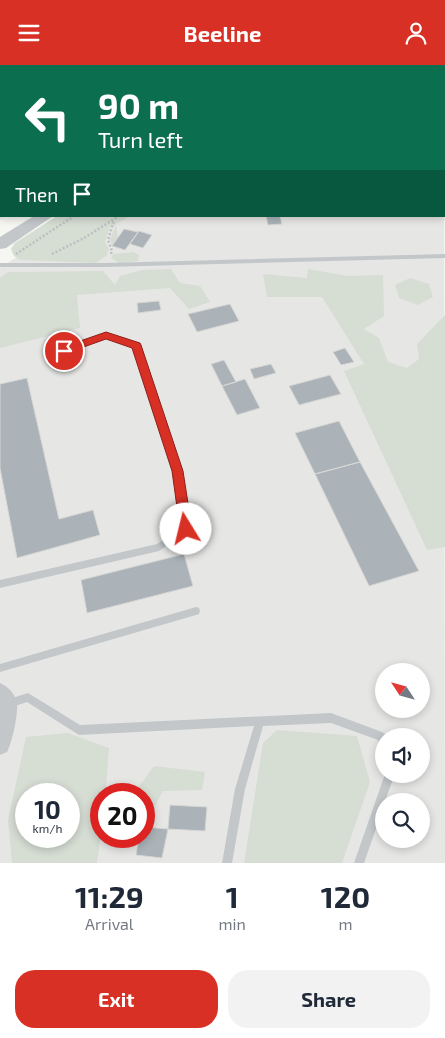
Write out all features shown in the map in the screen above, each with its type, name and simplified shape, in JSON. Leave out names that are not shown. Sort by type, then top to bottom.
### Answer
[{"type":"street","points":[[0,244],[43,217]]},
{"type":"street","points":[[0,745],[3,698]]},
{"type":"lane","points":[[0,265],[105,265],[445,256]]},
{"type":"lane","points":[[0,583],[159,547],[186,529],[177,471],[136,345],[106,335],[50,356]]},
{"type":"lane","points":[[0,668],[196,611]]},
{"type":"lane","points":[[3,698],[28,697],[80,730],[332,718],[375,734]]},
{"type":"lane","points":[[227,863],[240,789],[260,721]]},
{"type":"lane","points":[[359,863],[387,783]]},
{"type":"path","points":[[8,265],[14,256],[72,217]]},
{"type":"path","points":[[28,266],[84,238],[118,217]]},
{"type":"path","points":[[105,265],[112,251],[108,239],[114,220]]},
{"type":"shaded area","points":[[55,217],[128,217],[116,224],[118,238],[112,246],[110,239],[116,225],[110,227],[105,242],[109,249],[106,256],[96,263],[21,260],[14,256],[11,249],[15,243]]},
{"type":"shaded area","points":[[77,217],[444,217],[445,863],[0,863],[0,268]]},
{"type":"shaded area","points":[[133,252],[139,255],[138,261],[119,263],[111,258],[114,254]]},
{"type":"shaded area","points":[[171,269],[180,283],[200,286],[210,302],[189,309],[170,288],[77,295],[80,328],[0,348],[0,278],[8,272],[103,271],[115,285],[120,276],[142,270]]},
{"type":"shaded area","points":[[308,269],[348,276],[383,275],[384,316],[364,329],[379,338],[388,362],[407,368],[419,359],[417,344],[445,315],[445,547],[427,550],[344,371],[364,364],[322,297],[267,297],[263,274],[307,278]]},
{"type":"shaded area","points":[[410,278],[429,284],[433,297],[418,305],[399,298],[395,285]]},
{"type":"shaded area","points":[[277,730],[357,736],[370,782],[342,863],[244,863],[263,743]]},
{"type":"shaded area","points":[[68,733],[109,748],[106,783],[90,783],[90,848],[99,848],[97,863],[12,863],[8,820],[15,788],[15,848],[80,848],[80,783],[16,783],[26,737]]},
{"type":"shaded area","points":[[154,766],[205,772],[202,790],[163,791],[155,806],[155,783],[142,783]]},
{"type":"building","points":[[266,217],[280,217],[282,224],[268,225]]},
{"type":"building","points":[[124,229],[138,232],[125,250],[112,246]]},
{"type":"building","points":[[139,231],[152,235],[143,248],[130,244]]},
{"type":"building","points":[[159,301],[161,310],[138,313],[137,303]]},
{"type":"building","points":[[230,304],[239,321],[197,332],[188,314]]},
{"type":"building","points":[[345,348],[354,362],[341,365],[333,352]]},
{"type":"building","points":[[224,360],[236,382],[222,386],[211,364]]},
{"type":"building","points":[[271,364],[276,373],[254,379],[250,369]]},
{"type":"building","points":[[330,375],[341,394],[299,405],[289,386]]},
{"type":"building","points":[[27,378],[59,519],[93,510],[100,535],[17,558],[0,468],[0,384]]},
{"type":"building","points":[[245,379],[260,408],[237,415],[222,386]]},
{"type":"building","points":[[339,421],[360,462],[315,474],[295,433]]},
{"type":"building","points":[[360,462],[419,571],[369,586],[315,474]]},
{"type":"building","points":[[184,554],[193,586],[87,613],[81,580]]},
{"type":"building","points":[[170,805],[207,807],[205,831],[168,829]]},
{"type":"building","points":[[155,828],[168,829],[162,858],[136,855],[137,848],[155,848]]},
{"type":"route","points":[[64,351],[106,335],[136,345],[177,471],[186,529]]}]
